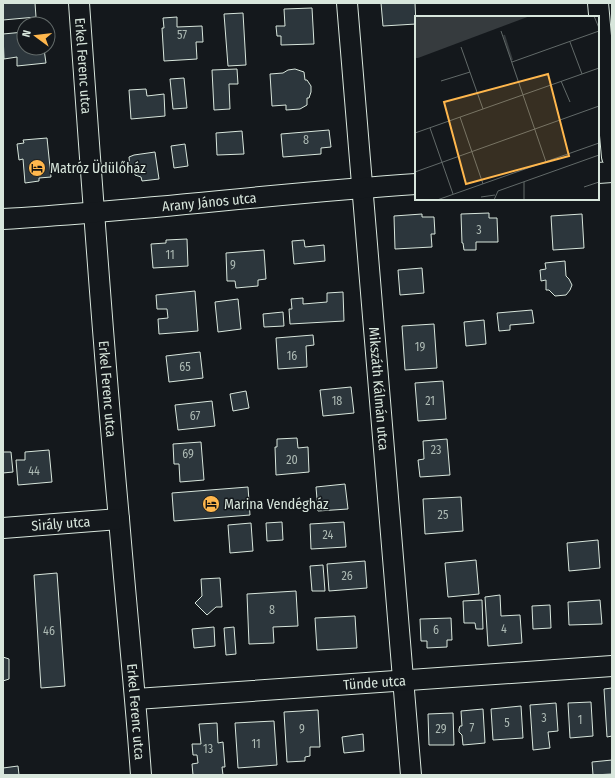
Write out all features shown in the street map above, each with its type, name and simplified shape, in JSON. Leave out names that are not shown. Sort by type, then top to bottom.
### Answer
[{"type":"street","name":"Erkel Ferenc utca","points":[[79,3],[94,213],[119,519],[136,699],[141,775]]},
{"type":"street","name":"Mikszáth Kálmán utca","points":[[347,3],[411,775]]},
{"type":"street","points":[[598,3],[612,156]]},
{"type":"street","points":[[599,173],[612,172]]},
{"type":"street","name":"Arany János utca","points":[[3,219],[94,213],[415,184]]},
{"type":"street","name":"Sirály utca","points":[[3,528],[119,519]]},
{"type":"street","name":"Tünde utca","points":[[136,699],[612,666]]},
{"type":"building","points":[[3,3],[35,3],[36,16],[16,16],[16,19],[3,20]]},
{"type":"building","points":[[381,3],[415,3],[415,24],[383,26]]},
{"type":"building","points":[[312,8],[314,44],[281,45],[281,36],[277,36],[276,26],[285,26],[284,9]]},
{"type":"building","points":[[243,13],[246,65],[228,66],[224,14]]},
{"type":"building","points":[[177,17],[177,27],[202,26],[203,42],[196,42],[197,59],[164,61],[162,28],[164,28],[163,18]]},
{"type":"building","points":[[16,33],[16,56],[45,56],[46,63],[17,66],[17,57],[4,59],[3,34]]},
{"type":"building","points":[[237,69],[238,84],[229,84],[230,109],[214,110],[212,70]]},
{"type":"building","points":[[295,69],[304,72],[305,80],[307,80],[311,86],[309,98],[307,98],[307,105],[300,109],[286,110],[286,105],[272,106],[270,74],[283,73],[288,70]]},
{"type":"building","points":[[184,78],[187,108],[173,109],[170,79]]},
{"type":"building","points":[[146,89],[147,96],[164,94],[165,116],[131,119],[129,90]]},
{"type":"building","points":[[329,130],[331,147],[321,148],[321,154],[283,157],[281,134]]},
{"type":"building","points":[[242,131],[244,154],[217,155],[216,133]]},
{"type":"building","name":"Matróz Üdülőház","points":[[47,138],[51,177],[39,178],[39,181],[25,183],[23,159],[19,160],[17,144],[24,143],[23,140]]},
{"type":"building","points":[[185,144],[188,166],[174,168],[171,146]]},
{"type":"building","points":[[155,152],[159,179],[142,181],[141,177],[135,175],[135,169],[130,167],[129,157]]},
{"type":"building","points":[[489,213],[489,218],[497,218],[498,242],[476,242],[476,250],[464,250],[462,243],[461,214]]},
{"type":"building","points":[[422,214],[422,217],[434,217],[435,234],[431,234],[432,247],[395,249],[394,216]]},
{"type":"building","points":[[582,214],[584,248],[553,250],[551,216]]},
{"type":"building","points":[[187,239],[188,266],[153,268],[151,244],[166,243],[166,240]]},
{"type":"building","points":[[304,240],[305,247],[324,245],[325,261],[294,264],[292,241]]},
{"type":"building","points":[[264,250],[266,279],[258,280],[258,286],[236,288],[235,281],[227,281],[226,253]]},
{"type":"building","points":[[565,261],[566,276],[572,285],[566,295],[555,296],[549,290],[546,290],[546,280],[541,281],[540,270],[546,269],[545,263]]},
{"type":"building","points":[[422,268],[424,293],[400,295],[398,270]]},
{"type":"building","points":[[195,291],[198,331],[159,334],[158,319],[168,318],[167,309],[157,309],[156,295]]},
{"type":"building","points":[[343,292],[344,321],[290,324],[289,309],[292,309],[291,299],[303,298],[303,304],[327,302],[327,293]]},
{"type":"building","points":[[238,299],[241,329],[218,332],[215,302]]},
{"type":"building","points":[[532,310],[534,323],[510,325],[510,330],[499,331],[497,313]]},
{"type":"building","points":[[283,312],[284,326],[264,327],[263,314]]},
{"type":"building","points":[[484,320],[486,344],[466,346],[464,322]]},
{"type":"building","points":[[434,324],[437,368],[405,370],[402,326]]},
{"type":"building","points":[[313,335],[314,345],[306,346],[307,367],[278,369],[276,338]]},
{"type":"building","points":[[200,352],[203,378],[169,382],[166,356]]},
{"type":"building","points":[[443,381],[446,419],[418,421],[415,383]]},
{"type":"building","points":[[351,387],[354,413],[323,416],[320,390]]},
{"type":"building","points":[[246,391],[249,408],[233,411],[230,394]]},
{"type":"building","points":[[212,401],[215,426],[178,430],[175,405]]},
{"type":"building","points":[[297,438],[298,448],[308,447],[309,472],[276,475],[275,447],[277,447],[277,439]]},
{"type":"building","points":[[447,439],[450,475],[420,477],[418,460],[424,459],[423,441]]},
{"type":"building","points":[[201,442],[204,480],[180,482],[179,464],[174,464],[173,444]]},
{"type":"building","points":[[49,450],[52,482],[18,485],[16,460],[25,460],[25,452]]},
{"type":"building","points":[[3,452],[11,452],[13,472],[3,473]]},
{"type":"building","points":[[345,484],[348,509],[318,511],[316,487]]},
{"type":"building","name":"Marina Vendégház","points":[[248,487],[250,515],[174,521],[172,493]]},
{"type":"building","points":[[461,497],[463,531],[425,534],[423,499]]},
{"type":"building","points":[[282,522],[283,540],[267,541],[266,523]]},
{"type":"building","points":[[344,522],[346,547],[311,549],[310,524]]},
{"type":"building","points":[[251,523],[253,551],[230,553],[228,525]]},
{"type":"building","points":[[598,540],[600,568],[569,571],[567,543]]},
{"type":"building","points":[[476,560],[479,594],[448,597],[445,563]]},
{"type":"building","points":[[365,561],[367,588],[329,591],[327,564]]},
{"type":"building","points":[[323,565],[325,591],[312,591],[310,566]]},
{"type":"building","points":[[57,573],[65,686],[41,688],[34,575]]},
{"type":"building","points":[[220,578],[222,607],[216,607],[207,615],[195,603],[202,596],[201,579]]},
{"type":"building","points":[[296,591],[298,626],[273,627],[274,643],[249,644],[247,594]]},
{"type":"building","points":[[500,595],[501,616],[520,615],[522,643],[488,646],[485,597]]},
{"type":"building","points":[[482,600],[483,629],[476,629],[475,623],[464,623],[463,601]]},
{"type":"building","points":[[600,600],[602,624],[569,625],[568,602]]},
{"type":"building","points":[[550,605],[551,628],[533,629],[532,606]]},
{"type":"building","points":[[355,616],[357,648],[317,650],[315,618]]},
{"type":"building","points":[[451,618],[452,640],[447,640],[447,647],[427,648],[427,641],[421,641],[420,619]]},
{"type":"building","points":[[214,627],[215,646],[194,648],[192,629]]},
{"type":"building","points":[[234,627],[236,654],[226,655],[224,628]]},
{"type":"building","points":[[3,657],[9,659],[9,679],[3,681]]},
{"type":"building","points":[[612,688],[612,736],[607,737],[604,689]]},
{"type":"building","points":[[591,702],[593,736],[570,738],[568,703]]},
{"type":"building","points":[[556,703],[558,731],[548,732],[550,748],[533,750],[530,705]]},
{"type":"building","points":[[521,706],[523,738],[493,740],[491,709]]},
{"type":"building","points":[[483,709],[485,743],[463,745],[462,735],[459,732],[460,726],[462,726],[461,711]]},
{"type":"building","points":[[318,710],[320,747],[310,747],[310,756],[305,757],[305,761],[287,762],[284,712]]},
{"type":"building","points":[[453,713],[454,745],[429,745],[428,714]]},
{"type":"building","points":[[274,721],[277,765],[238,768],[235,723]]},
{"type":"building","points":[[217,723],[218,743],[223,742],[225,767],[222,767],[223,775],[193,775],[192,764],[198,763],[197,755],[193,755],[192,744],[201,744],[199,724]]},
{"type":"building","points":[[363,734],[364,751],[344,753],[342,737]]},
{"type":"building","points":[[612,760],[612,774],[593,775],[592,762]]},
{"type":"building","points":[[18,766],[19,775],[3,775],[3,768]]},
{"type":"place","name":"Matróz Üdülőház","points":[[37,168]]},
{"type":"place","name":"Marina Vendégház","points":[[211,504]]}]
